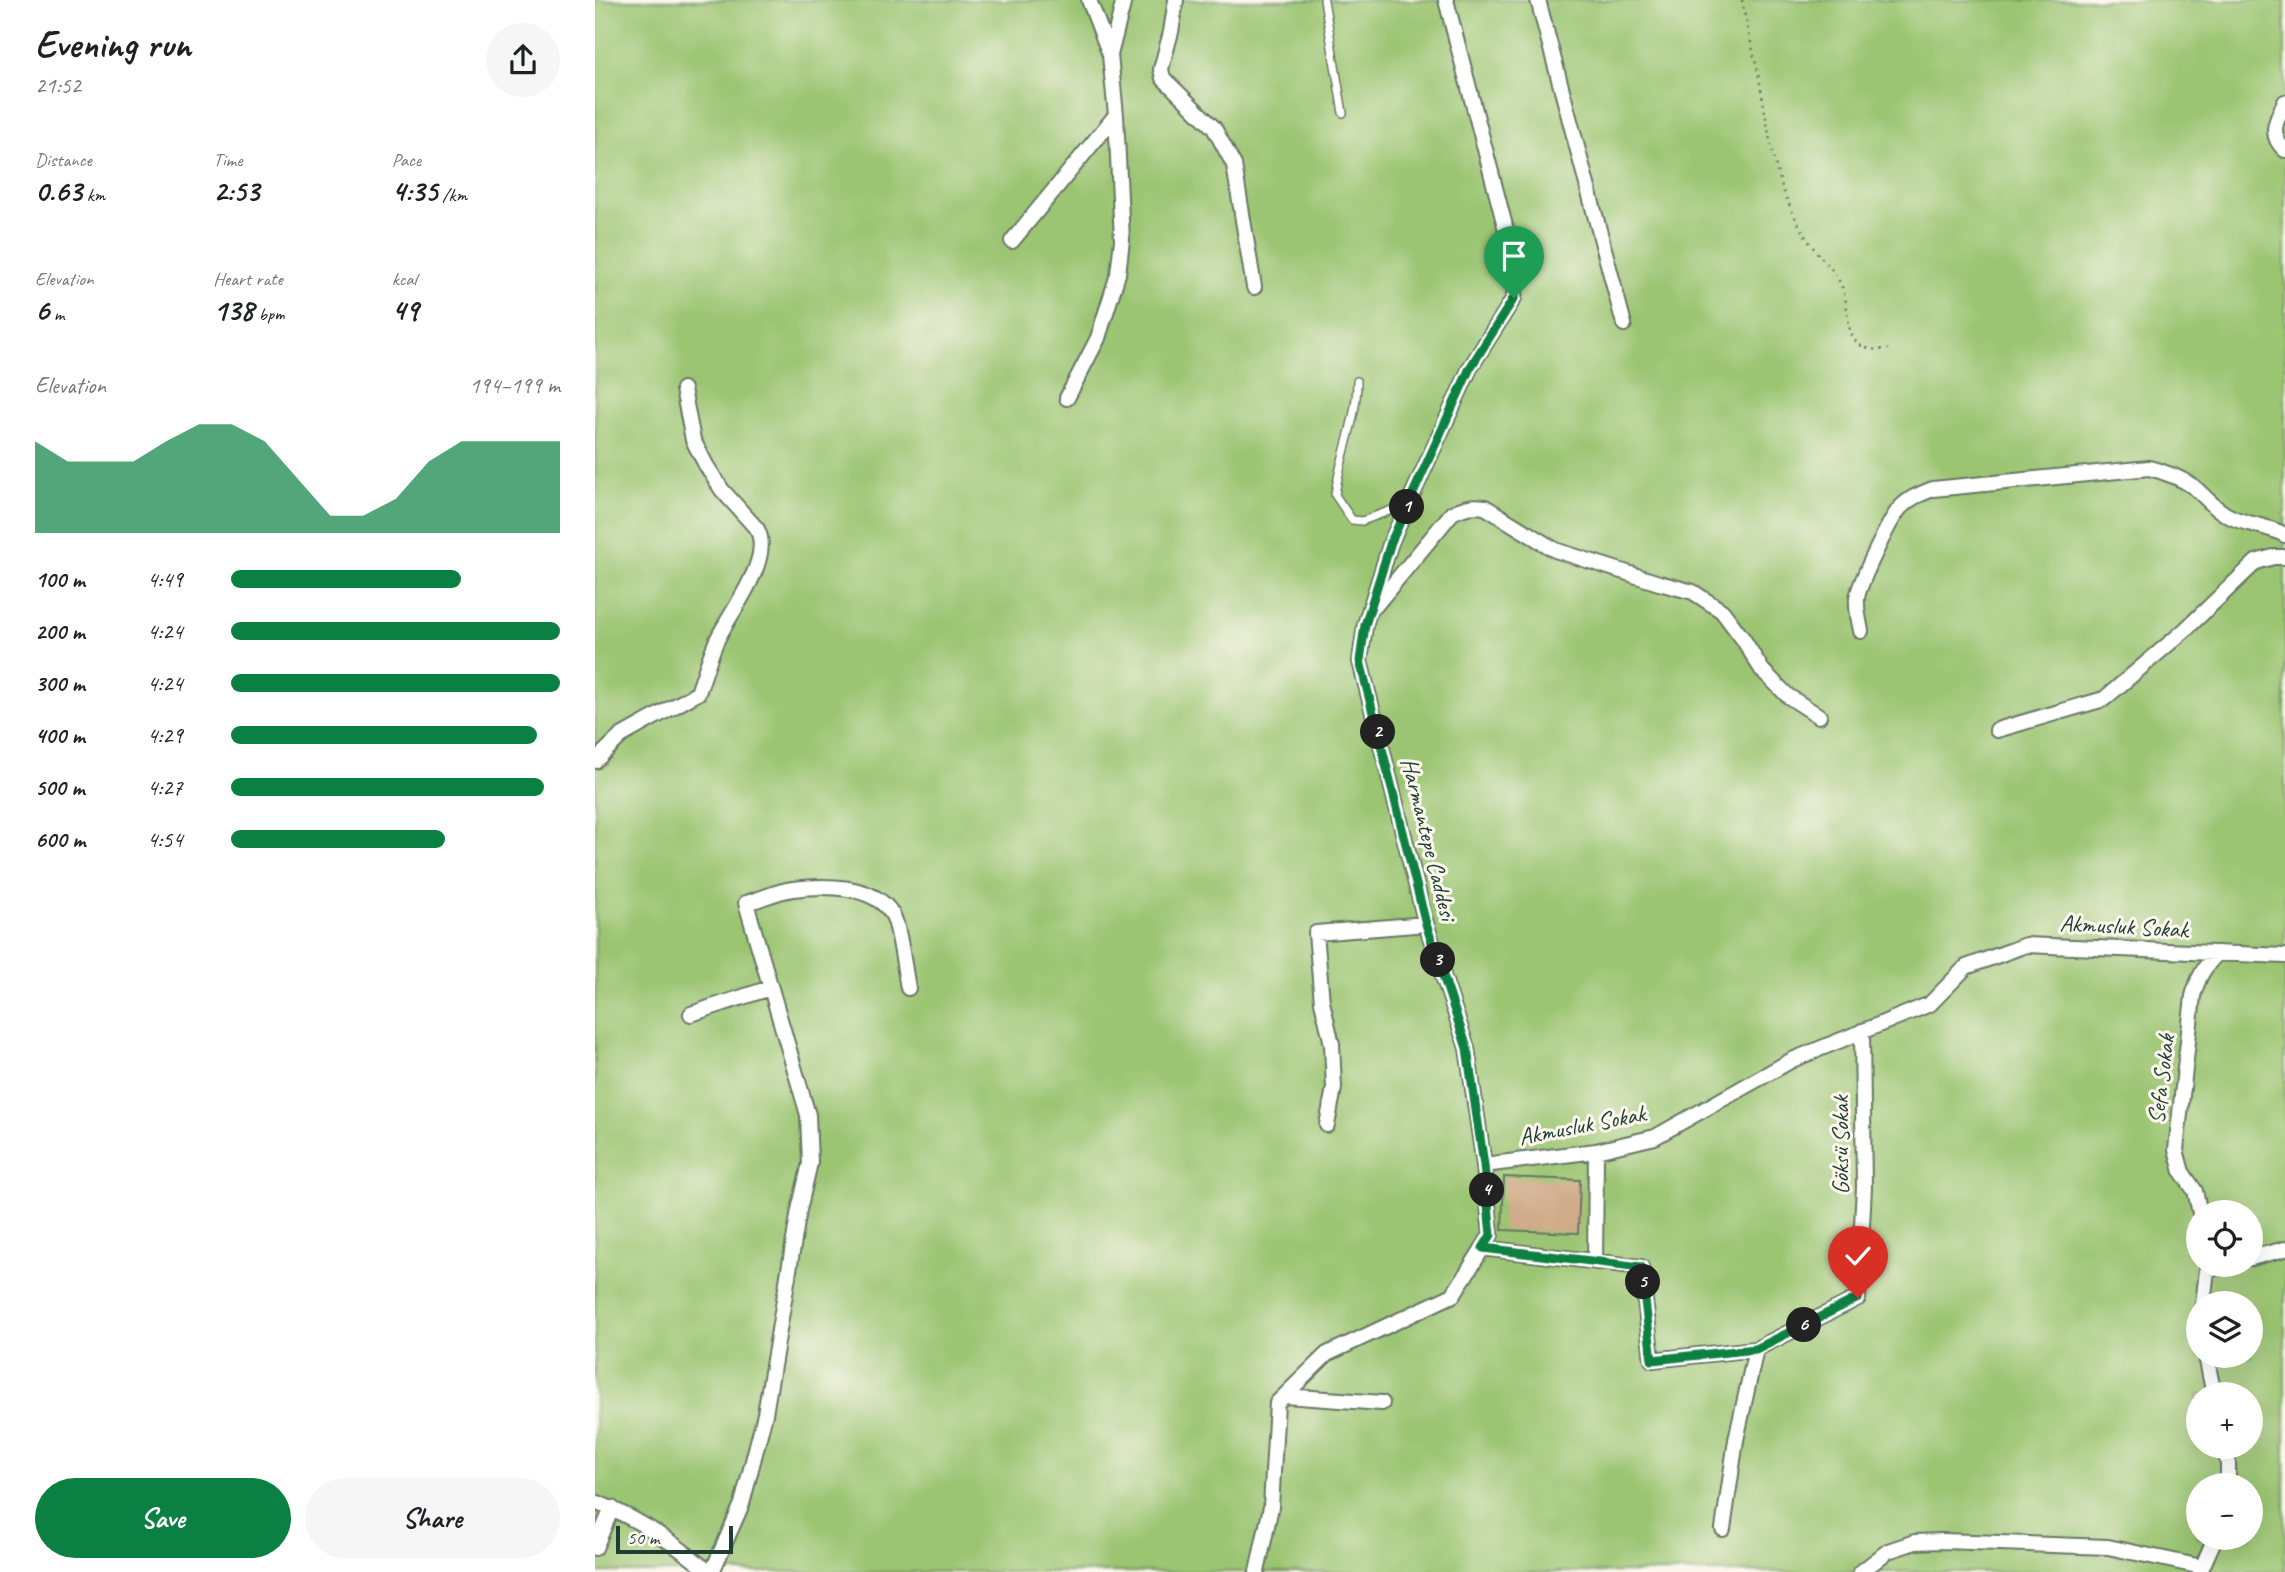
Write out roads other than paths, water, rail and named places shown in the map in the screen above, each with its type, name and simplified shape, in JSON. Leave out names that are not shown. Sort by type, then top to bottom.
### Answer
[{"type":"street","points":[[1067,398],[1098,338],[1118,274],[1122,240],[1116,115],[1110,55],[1089,0]]},
{"type":"street","points":[[1110,55],[1124,0]]},
{"type":"street","points":[[1176,0],[1161,69],[1163,78],[1214,128],[1234,165],[1254,287]]},
{"type":"street","name":"Harmantepe Caddesi","points":[[1446,0],[1516,268],[1514,298],[1470,368],[1391,542],[1365,625],[1360,661],[1426,924],[1467,1048],[1484,1165]]},
{"type":"street","points":[[1538,0],[1624,324]]},
{"type":"street","points":[[2285,102],[2274,126],[2276,140],[2285,150]]},
{"type":"street","points":[[1012,241],[1116,115]]},
{"type":"street","points":[[595,761],[621,736],[698,693],[716,642],[757,569],[761,555],[761,535],[722,490],[693,440],[683,389]]},
{"type":"street","points":[[1861,631],[1857,597],[1862,580],[1898,509],[1914,496],[1933,489],[2149,468],[2173,474],[2195,488],[2211,505],[2232,518],[2272,528],[2285,535]]},
{"type":"street","points":[[1369,613],[1452,513],[1473,505],[1485,507],[1555,550],[1693,592],[1722,611],[1762,670],[1788,696],[1819,716]]},
{"type":"street","points":[[1997,730],[2104,699],[2185,630],[2256,562],[2273,556],[2285,556]]},
{"type":"street","points":[[595,1502],[612,1508],[685,1552],[710,1572],[742,1504],[765,1414],[790,1259],[810,1163],[808,1115],[746,903],[791,889],[837,888],[869,895],[883,903],[894,915],[908,988]]},
{"type":"street","points":[[1327,1125],[1333,1088],[1332,1044],[1322,1002],[1316,933],[1426,924]]},
{"type":"street","name":"Akmusluk Sokak","points":[[1484,1165],[1596,1151],[1655,1137],[1792,1060],[1930,1004],[1966,967],[2027,944],[2285,956]]},
{"type":"street","name":"Sefa Sokak","points":[[2197,1200],[2195,1191],[2182,1172],[2176,1150],[2193,996],[2198,978],[2208,962],[2218,953]]},
{"type":"street","points":[[691,1014],[770,988]]},
{"type":"street","name":"Göksü Sokak","points":[[1756,1349],[1858,1298],[1864,1188],[1862,1031]]},
{"type":"street","points":[[1595,1262],[1596,1151]]},
{"type":"street","points":[[1257,1572],[1271,1507],[1276,1403],[1327,1354],[1453,1295],[1491,1235],[1484,1165]]},
{"type":"street","points":[[1483,1248],[1641,1267],[1652,1360],[1756,1349],[1736,1440],[1723,1529]]},
{"type":"street","points":[[2263,1255],[2285,1249]]},
{"type":"street","points":[[1285,1396],[1382,1403]]},
{"type":"street","points":[[595,1548],[612,1508]]},
{"type":"street","points":[[1861,1572],[1888,1551],[1915,1542],[2108,1548],[2201,1570],[2210,1550]]},
{"type":"lane","points":[[1324,0],[1343,113]]},
{"type":"lane","points":[[1357,381],[1355,412],[1338,473],[1335,495],[1352,520],[1362,521],[1408,503]]}]
